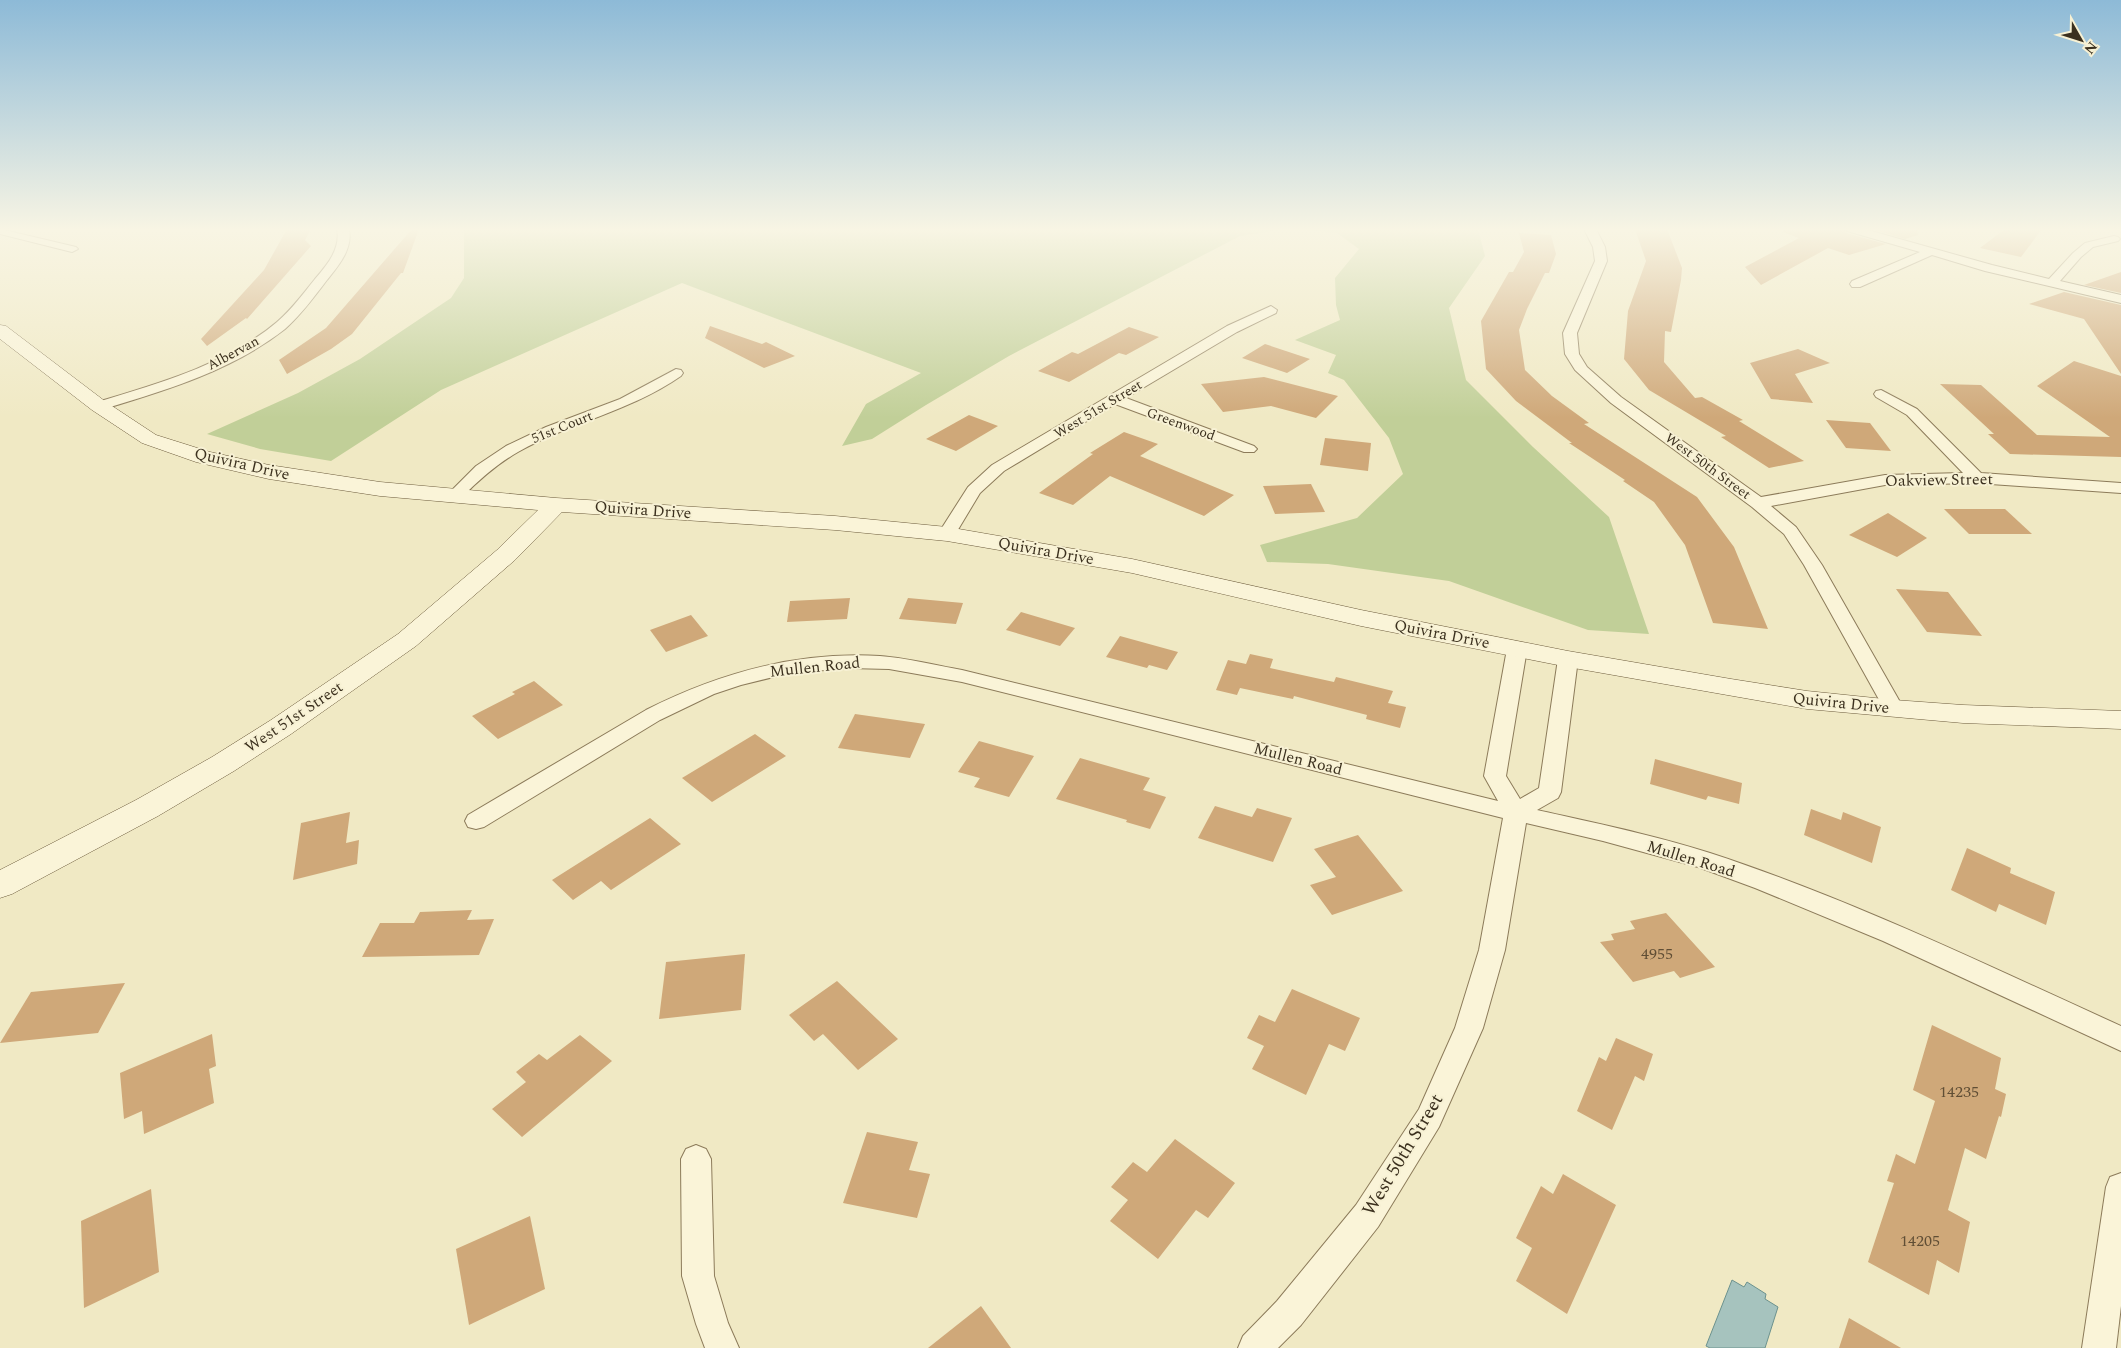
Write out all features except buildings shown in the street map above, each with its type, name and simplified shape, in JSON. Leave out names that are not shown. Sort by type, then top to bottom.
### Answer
[{"type":"main road","name":"Quivira Drive","points":[[0,330],[99,406],[149,439],[204,457],[269,472],[380,489],[556,504],[825,522],[947,534],[1132,566],[1361,618],[1568,659],[1731,688],[1807,700],[1894,709],[1963,714],[2121,720]]},
{"type":"main road","name":"West 51st Street","points":[[0,885],[147,808],[223,764],[281,727],[407,640],[465,592],[556,504]]},
{"type":"street","name":"Albervan","points":[[99,406],[162,386],[217,364],[241,352],[281,325],[311,292]]},
{"type":"street","name":"West 50th Street","points":[[1588,292],[1570,334],[1572,354],[1582,370],[1616,400],[1758,503],[1790,531],[1799,542],[1894,709]]},
{"type":"street","points":[[2090,292],[2121,299]]},
{"type":"street","name":"West 51st Street","points":[[947,534],[974,490],[998,468],[1232,329],[1271,310]]},
{"type":"street","name":"51st Court","points":[[456,494],[471,478],[502,454],[532,438],[642,395],[660,386],[676,373]]},
{"type":"street","points":[[1881,394],[1912,412],[1976,478]]},
{"type":"street","name":"Greenwood","points":[[1114,400],[1249,449]]},
{"type":"street","name":"Oakview Street","points":[[1758,503],[1885,480],[1976,478],[2121,488]]},
{"type":"street","points":[[1518,649],[1495,776],[1516,812],[1550,792],[1568,659]]},
{"type":"street","name":"Mullen Road","points":[[476,821],[682,699],[726,681],[766,671],[844,661],[908,665],[962,676],[1603,833],[1703,860],[1764,882],[1964,965],[2121,1038]]},
{"type":"street","name":"West 50th Street","points":[[1255,1348],[1289,1313],[1367,1216],[1429,1118],[1469,1028],[1492,950],[1516,812]]},
{"type":"street","points":[[696,1159],[698,1276],[712,1324],[722,1348]]},
{"type":"street","points":[[2099,1348],[2121,1187]]},
{"type":"green space","points":[[455,292],[662,292],[441,390],[331,461],[260,449],[207,434],[298,393],[360,359],[451,298]]},
{"type":"green space","points":[[706,292],[1132,292],[1009,356],[872,439],[842,446],[866,404],[921,373]]},
{"type":"green space","points":[[1336,292],[1460,292],[1449,308],[1466,380],[1533,447],[1609,517],[1649,634],[1588,630],[1449,581],[1328,564],[1267,562],[1260,545],[1357,518],[1403,474],[1389,438],[1344,380],[1328,373],[1336,355],[1295,340],[1340,320],[1336,305]]},
{"type":"water","points":[[1732,1280],[1744,1287],[1747,1282],[1766,1294],[1765,1299],[1778,1307],[1765,1348],[1710,1348],[1706,1346]]}]
